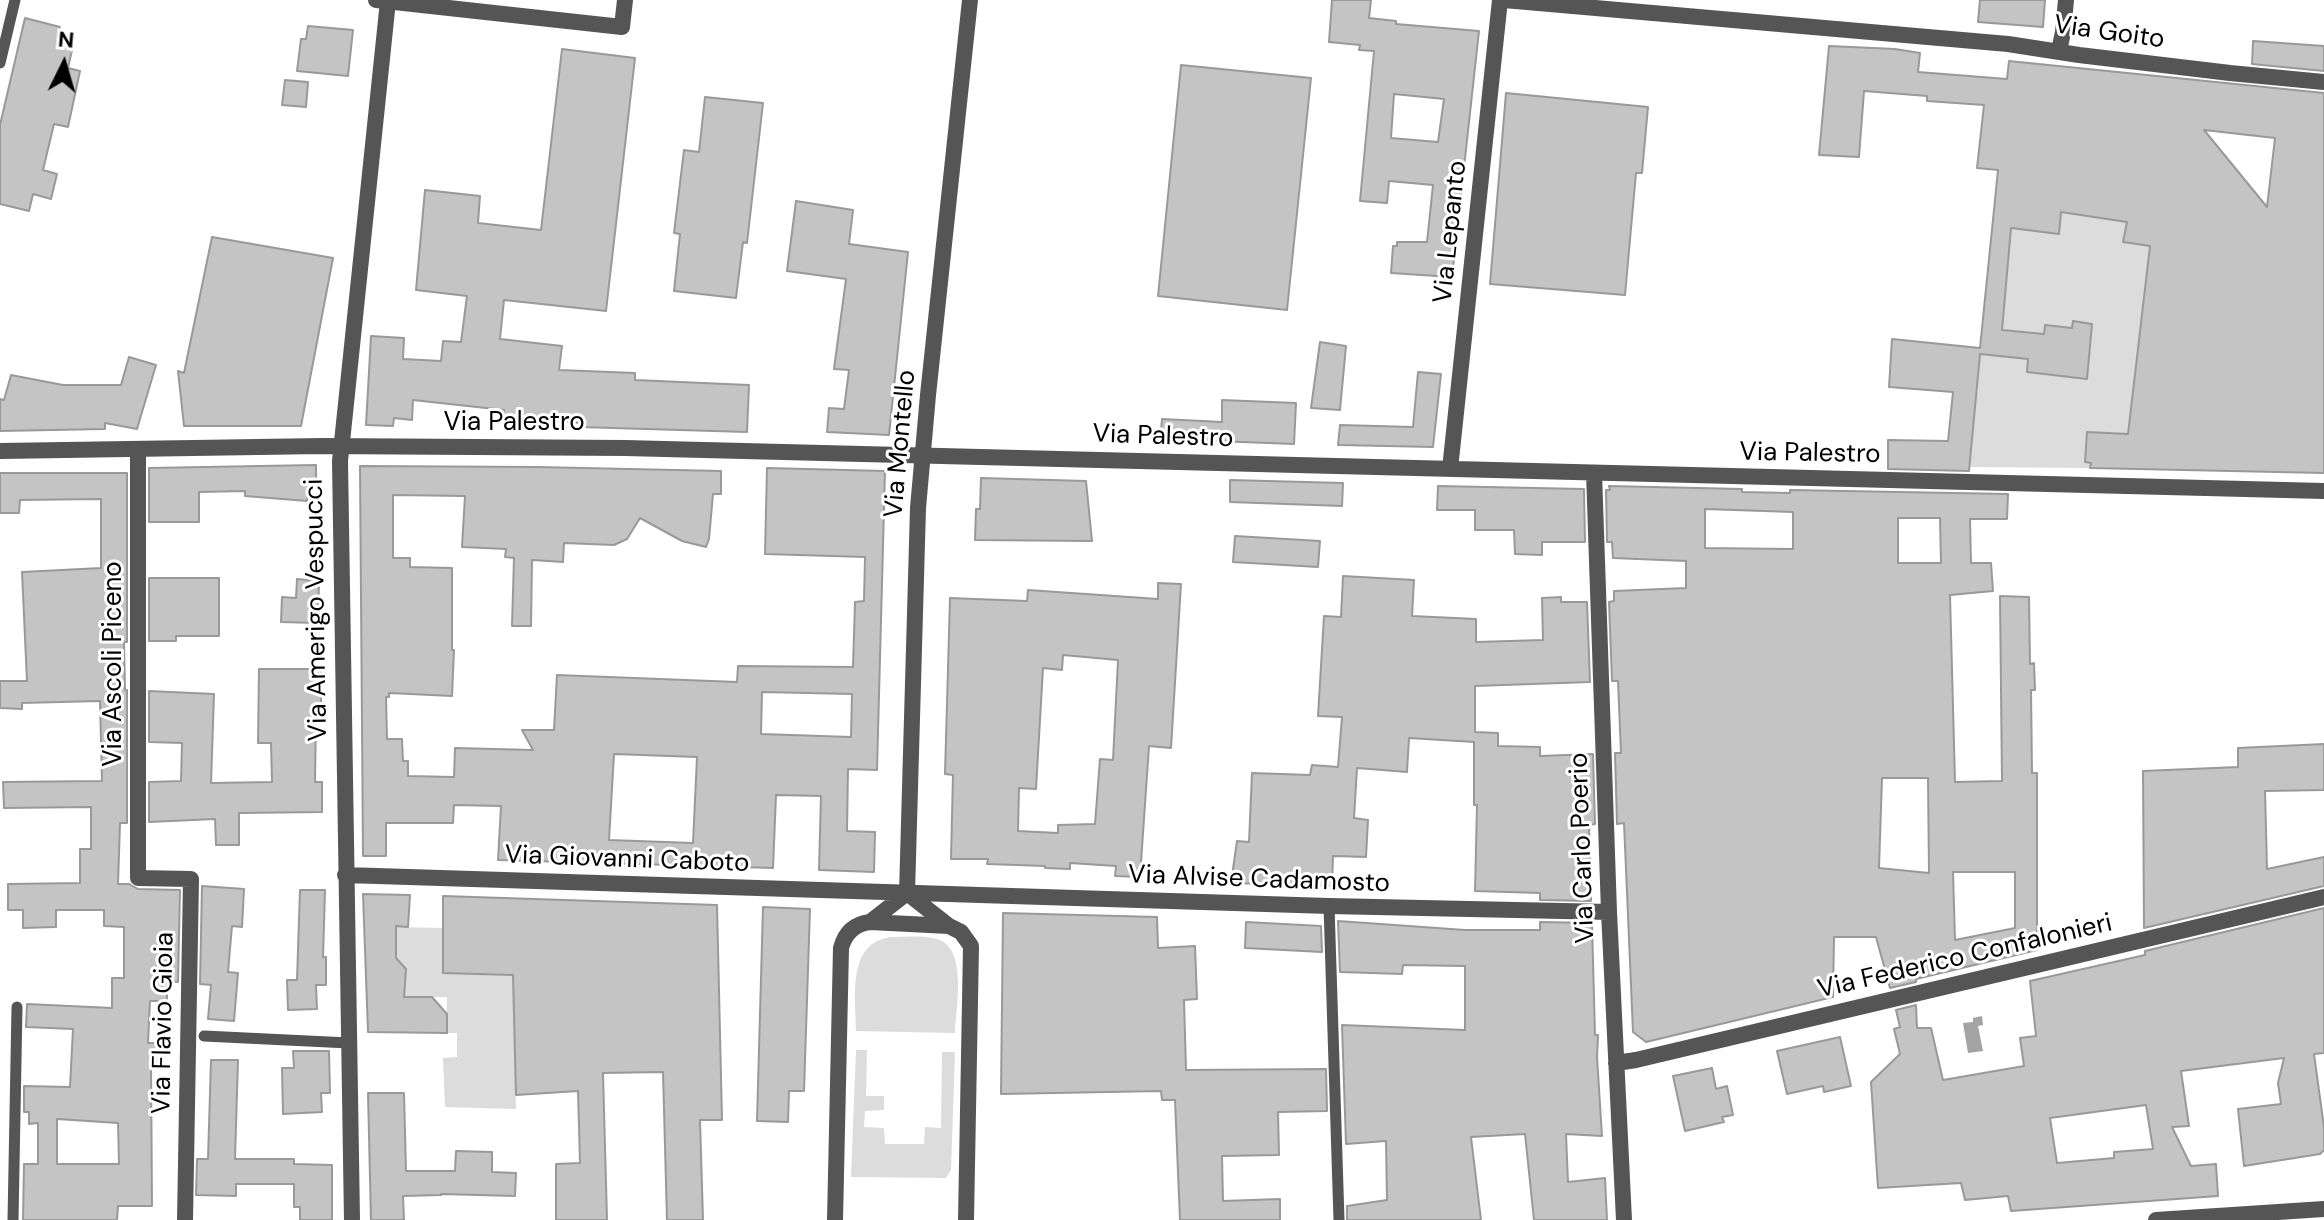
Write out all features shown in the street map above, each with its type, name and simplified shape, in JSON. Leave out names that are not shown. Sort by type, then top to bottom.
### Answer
[{"type":"street","points":[[382,1],[622,27],[625,0]]},
{"type":"street","name":"Via Montello","points":[[907,893],[918,508],[970,0]]},
{"type":"street","name":"Via Goito","points":[[1502,0],[1639,6],[2324,82]]},
{"type":"street","name":"Via Lepanto","points":[[1450,469],[1502,0]]},
{"type":"street","points":[[2059,51],[2066,0]]},
{"type":"street","name":"Via Amerigo Vespucci","points":[[352,1220],[341,447],[382,1]]},
{"type":"street","name":"Via Palestro","points":[[0,451],[609,448],[2324,491]]},
{"type":"street","name":"Via Ascoli Piceno","points":[[138,450],[138,878]]},
{"type":"street","name":"Via Carlo Poerio","points":[[1594,473],[1609,912],[1624,1220]]},
{"type":"street","name":"Via Giovanni Caboto","points":[[345,875],[907,893]]},
{"type":"street","name":"Via Flavio Gioia","points":[[138,878],[191,879],[185,1220]]},
{"type":"street","points":[[870,922],[907,893],[969,940],[972,954],[966,1220]]},
{"type":"street","name":"Via Alvise Cadamosto","points":[[907,893],[1609,912]]},
{"type":"street","name":"Via Federico Confalonieri","points":[[1616,1063],[2324,897]]},
{"type":"street","points":[[835,1220],[843,941],[850,930],[861,923],[949,926]]},
{"type":"street","points":[[2156,1220],[2324,1209]]},
{"type":"lane","points":[[0,63],[15,0]]},
{"type":"lane","points":[[1329,906],[1339,1220]]},
{"type":"lane","points":[[13,1220],[17,1007]]},
{"type":"lane","points":[[204,1036],[349,1043]]},
{"type":"shaded area","points":[[2061,212],[2153,226],[2128,434],[2085,462],[2091,463],[2090,468],[1970,467],[1980,354],[2028,359],[2028,372],[2087,378],[2092,324],[2073,322],[2072,328],[2045,325],[2044,334],[1982,328],[1986,293],[2005,295],[2011,228]]},
{"type":"shaded area","points":[[396,927],[443,928],[443,973],[513,975],[516,1109],[445,1107],[443,1058],[457,1057],[457,1033],[447,1033],[447,997],[404,997],[406,969],[396,958]]},
{"type":"shaded area","points":[[892,937],[937,939],[947,945],[953,954],[958,980],[955,1033],[856,1031],[855,988],[860,960],[877,941]]},
{"type":"shaded area","points":[[1982,1016],[1983,1025],[1978,1026],[1983,1051],[1968,1053],[1963,1023],[1973,1022],[1973,1018]]},
{"type":"shaded area","points":[[856,1050],[867,1050],[866,1096],[884,1096],[884,1110],[865,1111],[864,1127],[884,1128],[885,1144],[924,1144],[925,1127],[941,1128],[942,1052],[955,1052],[951,1170],[946,1178],[851,1177]]},
{"type":"building","points":[[1332,0],[1371,0],[1369,18],[1396,21],[1396,24],[1479,31],[1452,277],[1391,273],[1393,246],[1397,246],[1397,242],[1427,242],[1433,185],[1389,181],[1387,203],[1360,201],[1374,51],[1359,50],[1360,45],[1329,42]],"holes":[[[1394,94],[1444,99],[1438,142],[1391,138]]]},
{"type":"building","points":[[1980,0],[2045,0],[2043,27],[1978,22]]},
{"type":"building","points":[[25,18],[60,27],[58,36],[74,41],[68,68],[80,71],[68,127],[54,124],[43,170],[57,174],[51,199],[33,194],[29,211],[0,204],[0,125]]},
{"type":"building","points":[[308,26],[353,30],[348,76],[297,71],[301,39],[306,39]]},
{"type":"building","points":[[2253,41],[2324,46],[2324,71],[2252,64]]},
{"type":"building","points":[[1829,46],[1920,53],[1918,72],[2007,79],[2009,61],[2324,93],[2324,473],[2090,468],[2091,463],[2085,462],[2087,432],[2128,434],[2150,246],[2123,242],[2127,222],[2061,212],[2059,234],[2011,228],[2002,330],[2044,334],[2045,325],[2072,328],[2073,321],[2092,324],[2087,379],[2027,372],[2028,359],[1980,354],[1969,471],[1888,469],[1888,440],[1948,441],[1953,392],[1889,387],[1892,339],[1980,348],[1998,170],[1977,168],[1984,105],[1927,101],[1927,96],[1864,91],[1859,157],[1819,155]],"holes":[[[2204,130],[2275,138],[2267,207]]]},
{"type":"building","points":[[562,49],[635,58],[606,311],[504,300],[500,339],[562,346],[559,370],[635,373],[635,380],[749,385],[747,432],[579,427],[580,423],[504,415],[504,410],[413,400],[412,420],[394,418],[393,426],[366,425],[371,336],[404,338],[403,359],[441,361],[443,341],[461,342],[467,296],[416,290],[425,190],[480,196],[478,223],[541,230]]},
{"type":"building","points":[[1181,65],[1311,78],[1287,310],[1158,296]]},
{"type":"building","points":[[285,80],[308,82],[306,107],[282,105]]},
{"type":"building","points":[[1506,93],[1648,107],[1642,173],[1636,173],[1625,295],[1490,284]]},
{"type":"building","points":[[705,97],[763,103],[747,243],[743,242],[736,298],[674,291],[680,234],[674,233],[684,150],[699,152]]},
{"type":"building","points":[[796,201],[853,210],[849,244],[908,252],[889,435],[827,432],[829,408],[844,409],[849,370],[834,369],[846,279],[787,271]]},
{"type":"building","points":[[212,237],[333,258],[301,426],[184,426],[178,371],[184,373]]},
{"type":"building","points":[[1320,342],[1346,346],[1340,410],[1311,408]]},
{"type":"building","points":[[129,357],[156,365],[137,429],[105,423],[105,429],[0,431],[0,399],[4,400],[11,375],[63,385],[121,385]]},
{"type":"building","points":[[1418,372],[1441,374],[1433,447],[1338,445],[1340,425],[1413,427]]},
{"type":"building","points":[[1222,400],[1296,403],[1294,444],[1160,441],[1162,419],[1222,422]]},
{"type":"building","points":[[316,465],[316,489],[308,487],[307,501],[245,496],[245,491],[199,492],[199,522],[149,522],[149,468]]},
{"type":"building","points":[[360,466],[721,471],[721,494],[713,494],[706,547],[682,541],[640,518],[627,539],[614,545],[564,543],[563,562],[532,560],[531,626],[512,626],[514,558],[505,557],[506,549],[462,547],[465,496],[393,495],[393,558],[410,558],[410,567],[452,568],[454,650],[452,696],[389,693],[386,697],[387,739],[402,739],[403,761],[408,761],[408,776],[454,777],[455,748],[533,750],[522,730],[554,730],[557,675],[737,682],[738,666],[853,667],[855,602],[864,601],[865,557],[765,554],[767,468],[885,471],[877,770],[848,769],[847,831],[875,832],[874,872],[819,870],[821,796],[776,795],[773,868],[498,860],[501,806],[454,805],[453,823],[386,823],[386,856],[363,856]],"holes":[[[762,692],[852,694],[851,737],[761,734]],[[614,754],[697,757],[693,843],[609,840]]]},
{"type":"building","points":[[0,473],[127,473],[127,642],[124,642],[127,823],[120,823],[118,884],[129,884],[138,889],[180,890],[178,982],[167,981],[167,1001],[150,1001],[148,1043],[162,1043],[161,1063],[151,1062],[152,1206],[118,1206],[117,1220],[23,1220],[24,1164],[38,1164],[38,1123],[29,1124],[29,1112],[24,1112],[24,1086],[70,1087],[73,1029],[26,1027],[27,1004],[112,1008],[112,978],[124,978],[124,927],[104,926],[104,910],[56,910],[56,927],[23,928],[23,910],[8,910],[8,884],[80,883],[80,849],[91,849],[91,807],[4,808],[3,782],[102,781],[100,701],[22,703],[22,709],[0,708],[0,681],[27,681],[22,572],[101,568],[101,499],[20,500],[19,513],[0,513]],"holes":[[[57,1119],[118,1123],[119,1164],[57,1164]]]},
{"type":"building","points":[[981,478],[1086,481],[1092,541],[975,540]]},
{"type":"building","points":[[1230,480],[1343,483],[1342,506],[1230,502]]},
{"type":"building","points":[[1438,486],[1584,489],[1585,542],[1542,542],[1542,555],[1515,554],[1514,530],[1475,530],[1475,510],[1437,510]]},
{"type":"building","points":[[1609,486],[1790,493],[1790,490],[2008,494],[2007,519],[1970,519],[1971,563],[1991,563],[1993,591],[1950,595],[1955,782],[2002,781],[2000,596],[2029,597],[2030,664],[2034,663],[2035,690],[2031,690],[2032,773],[2037,773],[2037,950],[1890,988],[1876,937],[1834,937],[1833,997],[1646,1042],[1633,1032],[1624,823],[1617,824],[1615,753],[1621,753],[1618,681],[1612,681],[1609,602],[1614,601],[1614,591],[1686,588],[1686,561],[1613,558],[1612,542],[1607,542],[1606,490],[1610,490]],"holes":[[[1705,509],[1793,512],[1793,549],[1705,548]],[[1898,518],[1940,518],[1941,563],[1898,563]],[[1882,778],[1928,778],[1929,873],[1879,868]],[[1953,872],[2015,872],[2015,928],[1955,940]]]},
{"type":"building","points":[[1235,536],[1320,541],[1318,567],[1233,562]]},
{"type":"building","points":[[1343,576],[1414,580],[1412,616],[1476,619],[1476,642],[1543,640],[1542,598],[1561,597],[1561,602],[1587,602],[1590,682],[1475,686],[1475,732],[1498,733],[1498,746],[1540,747],[1540,756],[1593,754],[1595,824],[1589,825],[1591,901],[1540,900],[1540,893],[1475,891],[1477,805],[1474,805],[1474,742],[1409,738],[1407,772],[1357,768],[1354,818],[1368,820],[1366,857],[1333,856],[1332,886],[1231,883],[1237,841],[1249,842],[1252,773],[1310,775],[1312,765],[1338,767],[1342,717],[1318,716],[1324,616],[1341,617]]},
{"type":"building","points":[[149,578],[219,578],[219,636],[176,636],[176,641],[149,641]]},
{"type":"building","points":[[297,579],[319,581],[318,623],[281,622],[282,597],[296,598]]},
{"type":"building","points":[[1158,583],[1181,584],[1171,748],[1149,746],[1140,877],[1115,876],[1116,866],[1070,863],[1070,869],[1045,868],[987,864],[988,859],[951,859],[953,775],[945,774],[950,598],[1027,601],[1028,590],[1158,599]],"holes":[[[1063,655],[1118,660],[1113,760],[1100,759],[1095,824],[1058,825],[1058,833],[1018,831],[1019,788],[1036,789],[1043,668],[1062,670]]]},
{"type":"building","points":[[259,669],[321,669],[321,716],[316,716],[315,782],[322,782],[322,812],[239,813],[239,845],[216,845],[215,819],[149,822],[149,782],[181,781],[182,743],[149,742],[149,691],[214,694],[211,783],[272,782],[271,743],[258,743]]},
{"type":"building","points":[[2324,744],[2324,790],[2265,791],[2267,869],[2324,857],[2324,886],[2144,928],[2143,771],[2238,767],[2238,748]]},
{"type":"building","points":[[202,886],[244,889],[242,927],[232,926],[228,972],[238,973],[234,1021],[208,1019],[211,985],[200,984]]},
{"type":"building","points":[[300,890],[325,890],[323,957],[326,957],[326,985],[316,985],[317,1009],[288,1010],[287,980],[297,980]]},
{"type":"building","points":[[363,894],[410,895],[408,927],[396,926],[396,958],[406,969],[404,997],[432,997],[447,1014],[447,1033],[368,1032]]},
{"type":"building","points":[[443,896],[717,905],[722,1120],[700,1120],[703,1220],[667,1220],[663,1072],[603,1073],[607,1220],[556,1220],[556,1164],[580,1163],[578,1091],[516,1095],[513,975],[443,973]]},
{"type":"building","points":[[763,907],[810,909],[804,1091],[789,1091],[788,1122],[757,1121]]},
{"type":"building","points":[[2324,908],[2324,1053],[2314,1054],[2324,1127],[2324,1150],[2320,1154],[2244,1166],[2238,1109],[2281,1104],[2278,1083],[2284,1058],[2181,1071],[2189,1126],[2172,1127],[2191,1166],[2216,1164],[2218,1196],[2011,1211],[2008,1196],[1965,1200],[1961,1183],[1878,1188],[1871,1082],[1900,1054],[1894,1029],[1900,1027],[1896,1010],[1916,1005],[1917,1028],[1931,1028],[1943,1080],[2024,1066],[2020,1038],[2036,1036],[2030,981],[2145,955],[2145,951]],"holes":[[[2146,1105],[2153,1149],[2114,1152],[2114,1158],[2057,1163],[2050,1118]]]},
{"type":"building","points":[[1003,913],[1157,917],[1158,948],[1195,946],[1197,999],[1184,1000],[1186,1070],[1326,1069],[1327,1111],[1278,1112],[1279,1155],[1222,1156],[1223,1201],[1280,1199],[1280,1220],[1180,1220],[1175,1100],[1162,1100],[1161,1091],[1001,1094]]},
{"type":"building","points":[[1338,921],[1465,930],[1540,930],[1540,922],[1592,923],[1602,1136],[1566,1134],[1568,1182],[1605,1178],[1607,1220],[1534,1220],[1525,1134],[1471,1137],[1481,1220],[1347,1220],[1347,1206],[1387,1200],[1386,1141],[1346,1144],[1342,1025],[1465,1030],[1465,966],[1403,965],[1402,974],[1340,972]]},
{"type":"building","points":[[1246,922],[1321,926],[1322,952],[1245,948]]},
{"type":"building","points":[[1840,1037],[1851,1086],[1824,1092],[1823,1086],[1787,1094],[1777,1051]]},
{"type":"building","points":[[293,1051],[329,1051],[330,1093],[321,1093],[322,1112],[283,1114],[282,1068],[294,1068]]},
{"type":"building","points":[[211,1060],[238,1060],[235,1159],[294,1159],[294,1164],[332,1165],[332,1220],[300,1220],[300,1207],[294,1207],[294,1184],[236,1184],[236,1196],[196,1195],[197,1159],[208,1159]]},
{"type":"building","points":[[1712,1068],[1716,1089],[1727,1086],[1733,1115],[1722,1117],[1724,1122],[1685,1131],[1673,1076]]},
{"type":"building","points":[[368,1093],[404,1093],[406,1171],[455,1171],[456,1151],[492,1152],[492,1172],[516,1173],[515,1196],[403,1196],[404,1220],[371,1220]]}]
